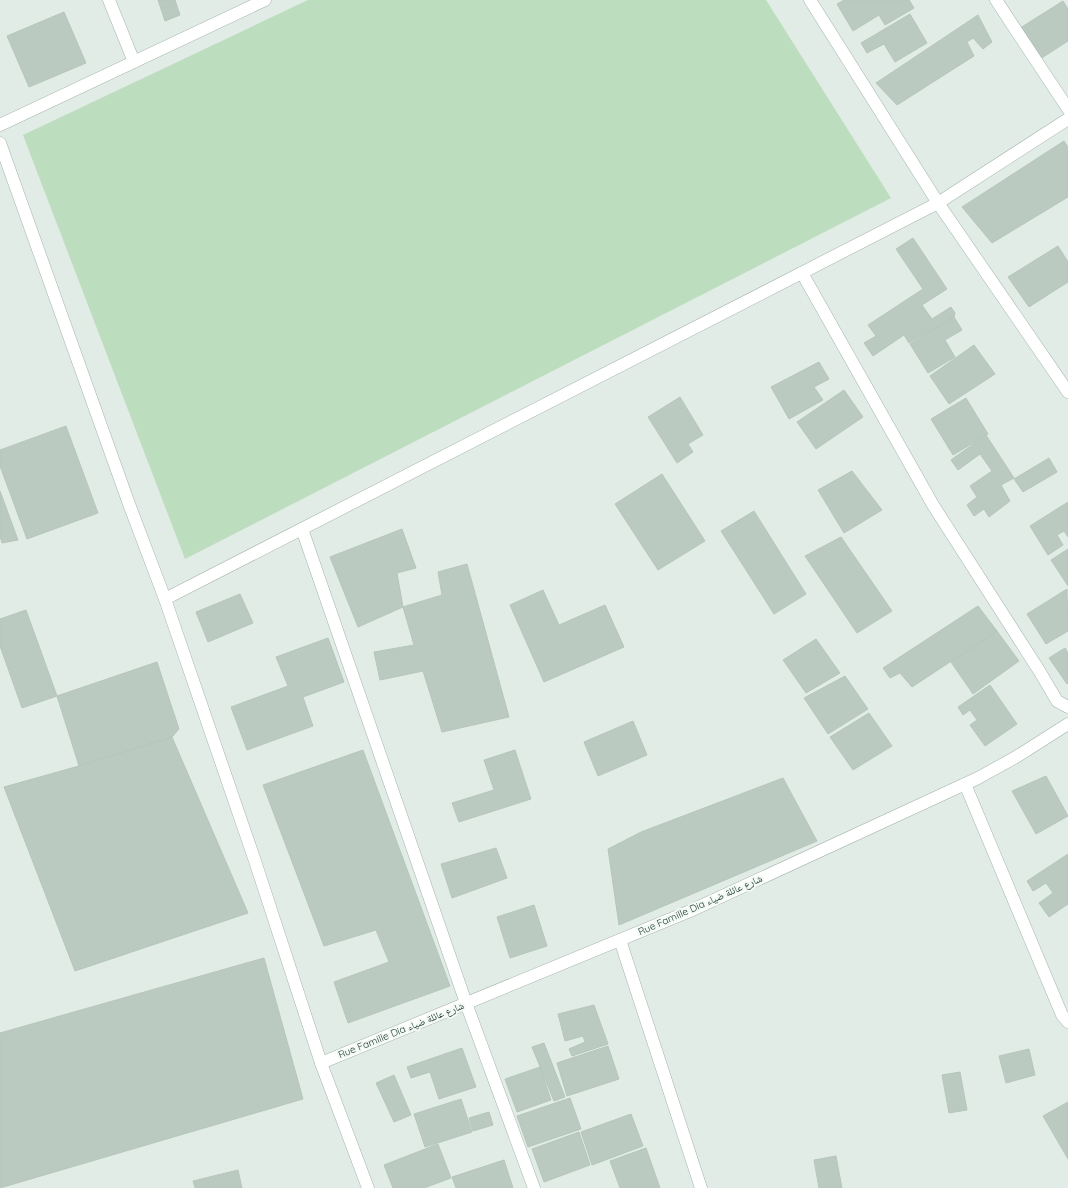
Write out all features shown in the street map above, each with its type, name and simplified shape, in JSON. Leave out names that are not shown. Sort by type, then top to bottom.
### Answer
[{"type":"street","points":[[109,0],[134,62]]},
{"type":"street","points":[[0,125],[265,0]]},
{"type":"street","points":[[810,0],[938,203],[1068,392]]},
{"type":"street","points":[[996,0],[1068,109]]},
{"type":"street","points":[[165,599],[938,203],[1068,120]]},
{"type":"street","points":[[0,143],[129,504],[165,599],[255,861],[321,1062],[368,1188]]},
{"type":"street","points":[[802,273],[933,505],[1057,701],[1068,708]]},
{"type":"street","points":[[302,529],[466,1003],[534,1188]]},
{"type":"street","name":"Rue Famille Dia شارع عائلة ضياء","points":[[321,1062],[690,911],[965,784],[1016,757],[1068,724]]},
{"type":"street","points":[[965,784],[1062,1015],[1068,1022]]},
{"type":"street","points":[[620,940],[701,1188]]},
{"type":"green space","points":[[308,0],[766,0],[891,198],[185,559],[23,135]]},
{"type":"building","points":[[158,0],[175,0],[180,15],[165,21]]},
{"type":"building","points":[[844,0],[909,0],[914,8],[885,25],[879,15],[853,31],[837,4]]},
{"type":"building","points":[[1063,1],[1068,9],[1068,41],[1037,61],[1017,30]]},
{"type":"building","points":[[64,12],[86,63],[29,87],[7,36]]},
{"type":"building","points":[[910,14],[927,43],[895,62],[884,44],[867,53],[861,43]]},
{"type":"building","points":[[978,15],[992,42],[983,49],[973,38],[967,42],[974,56],[897,105],[876,83]]},
{"type":"building","points":[[1064,141],[1068,147],[1068,197],[992,243],[962,207]]},
{"type":"building","points":[[913,238],[947,289],[922,305],[932,319],[951,307],[955,313],[954,317],[909,343],[904,335],[873,356],[864,343],[876,336],[868,325],[923,289],[896,249]]},
{"type":"building","points":[[1058,246],[1068,262],[1068,282],[1029,307],[1008,277]]},
{"type":"building","points":[[954,317],[962,330],[945,340],[955,357],[928,373],[910,344]]},
{"type":"building","points":[[974,345],[995,374],[949,404],[930,376]]},
{"type":"building","points":[[819,362],[829,379],[814,387],[823,400],[789,419],[771,387]]},
{"type":"building","points":[[844,390],[863,417],[816,449],[797,422]]},
{"type":"building","points":[[680,397],[703,435],[688,444],[693,452],[677,463],[648,417]]},
{"type":"building","points":[[966,398],[988,434],[953,455],[931,419]]},
{"type":"building","points":[[66,426],[98,513],[27,539],[0,466],[0,450]]},
{"type":"building","points":[[986,435],[1014,478],[1001,485],[1010,501],[989,517],[984,509],[974,516],[967,505],[977,497],[970,486],[992,471],[980,454],[958,470],[951,460]]},
{"type":"building","points":[[1049,458],[1057,472],[1023,492],[1014,479]]},
{"type":"building","points":[[852,471],[882,510],[844,533],[818,490]]},
{"type":"building","points":[[662,474],[705,541],[658,570],[615,504]]},
{"type":"building","points":[[0,491],[18,540],[2,543],[0,536]]},
{"type":"building","points":[[1068,502],[1068,537],[1064,531],[1057,535],[1063,545],[1048,555],[1030,526]]},
{"type":"building","points":[[754,511],[806,594],[774,614],[721,531]]},
{"type":"building","points":[[402,529],[416,568],[397,573],[403,607],[358,627],[330,557]]},
{"type":"building","points":[[841,537],[892,611],[857,633],[805,556]]},
{"type":"building","points":[[1068,549],[1068,586],[1051,560]]},
{"type":"building","points":[[467,564],[509,717],[442,732],[423,671],[380,680],[374,652],[414,645],[403,607],[442,595],[438,572]]},
{"type":"building","points":[[1067,589],[1068,631],[1046,644],[1027,614]]},
{"type":"building","points":[[543,590],[559,625],[605,605],[624,647],[544,682],[510,605]]},
{"type":"building","points":[[240,594],[253,623],[208,642],[196,612]]},
{"type":"building","points":[[978,606],[997,631],[912,687],[900,673],[890,678],[883,668]]},
{"type":"building","points":[[26,610],[57,696],[22,708],[0,646],[0,619]]},
{"type":"building","points":[[997,631],[1019,661],[973,694],[951,662]]},
{"type":"building","points":[[328,638],[344,682],[303,697],[313,726],[247,750],[231,707],[288,686],[276,657]]},
{"type":"building","points":[[816,639],[840,673],[806,693],[783,660]]},
{"type":"building","points":[[1065,648],[1068,653],[1067,684],[1049,658]]},
{"type":"building","points":[[157,662],[179,729],[172,737],[79,766],[57,696]]},
{"type":"building","points":[[845,676],[868,709],[828,734],[804,698]]},
{"type":"building","points":[[990,685],[1017,724],[985,746],[970,725],[977,720],[970,710],[963,715],[958,707]]},
{"type":"building","points":[[869,713],[892,746],[853,770],[830,737]]},
{"type":"building","points":[[633,721],[647,755],[598,776],[584,742]]},
{"type":"building","points":[[172,737],[248,913],[75,971],[4,787],[79,766]]},
{"type":"building","points":[[363,750],[450,986],[348,1023],[334,982],[389,962],[376,930],[324,946],[263,785]]},
{"type":"building","points":[[515,750],[531,799],[459,822],[452,803],[494,790],[484,760]]},
{"type":"building","points":[[1046,776],[1068,816],[1036,834],[1012,791]]},
{"type":"building","points":[[783,778],[817,841],[619,925],[608,849],[641,832]]},
{"type":"building","points":[[496,848],[507,878],[452,898],[441,864]]},
{"type":"building","points":[[1068,854],[1068,904],[1049,917],[1039,903],[1053,893],[1046,883],[1033,891],[1027,881]]},
{"type":"building","points":[[534,905],[547,946],[510,958],[497,917]]},
{"type":"building","points":[[264,958],[303,1099],[0,1188],[0,1033]]},
{"type":"building","points":[[594,1005],[608,1044],[572,1056],[569,1049],[585,1042],[583,1036],[565,1041],[558,1014]]},
{"type":"building","points":[[544,1043],[565,1097],[554,1101],[532,1047]]},
{"type":"building","points":[[608,1046],[619,1079],[567,1096],[557,1063]]},
{"type":"building","points":[[462,1048],[476,1087],[439,1099],[430,1072],[411,1078],[407,1067]]},
{"type":"building","points":[[1029,1049],[1035,1075],[1006,1083],[999,1056]]},
{"type":"building","points":[[540,1067],[551,1100],[517,1112],[505,1079]]},
{"type":"building","points":[[960,1072],[967,1110],[949,1113],[942,1075]]},
{"type":"building","points":[[394,1075],[411,1115],[394,1122],[376,1083]]},
{"type":"building","points":[[570,1098],[581,1129],[528,1147],[517,1116]]},
{"type":"building","points":[[461,1099],[472,1132],[425,1147],[414,1114]]},
{"type":"building","points":[[1068,1102],[1068,1159],[1043,1116]]},
{"type":"building","points":[[489,1112],[493,1125],[473,1131],[469,1118]]},
{"type":"building","points":[[631,1114],[643,1146],[592,1165],[581,1132]]},
{"type":"building","points":[[579,1132],[590,1165],[544,1182],[532,1149]]},
{"type":"building","points":[[438,1144],[451,1178],[424,1188],[393,1188],[384,1165]]},
{"type":"building","points":[[646,1148],[660,1188],[620,1188],[610,1161]]},
{"type":"building","points":[[836,1156],[842,1188],[819,1188],[814,1160]]},
{"type":"building","points":[[504,1160],[513,1188],[456,1188],[452,1177]]},
{"type":"building","points":[[238,1170],[242,1188],[195,1188],[193,1181]]}]
